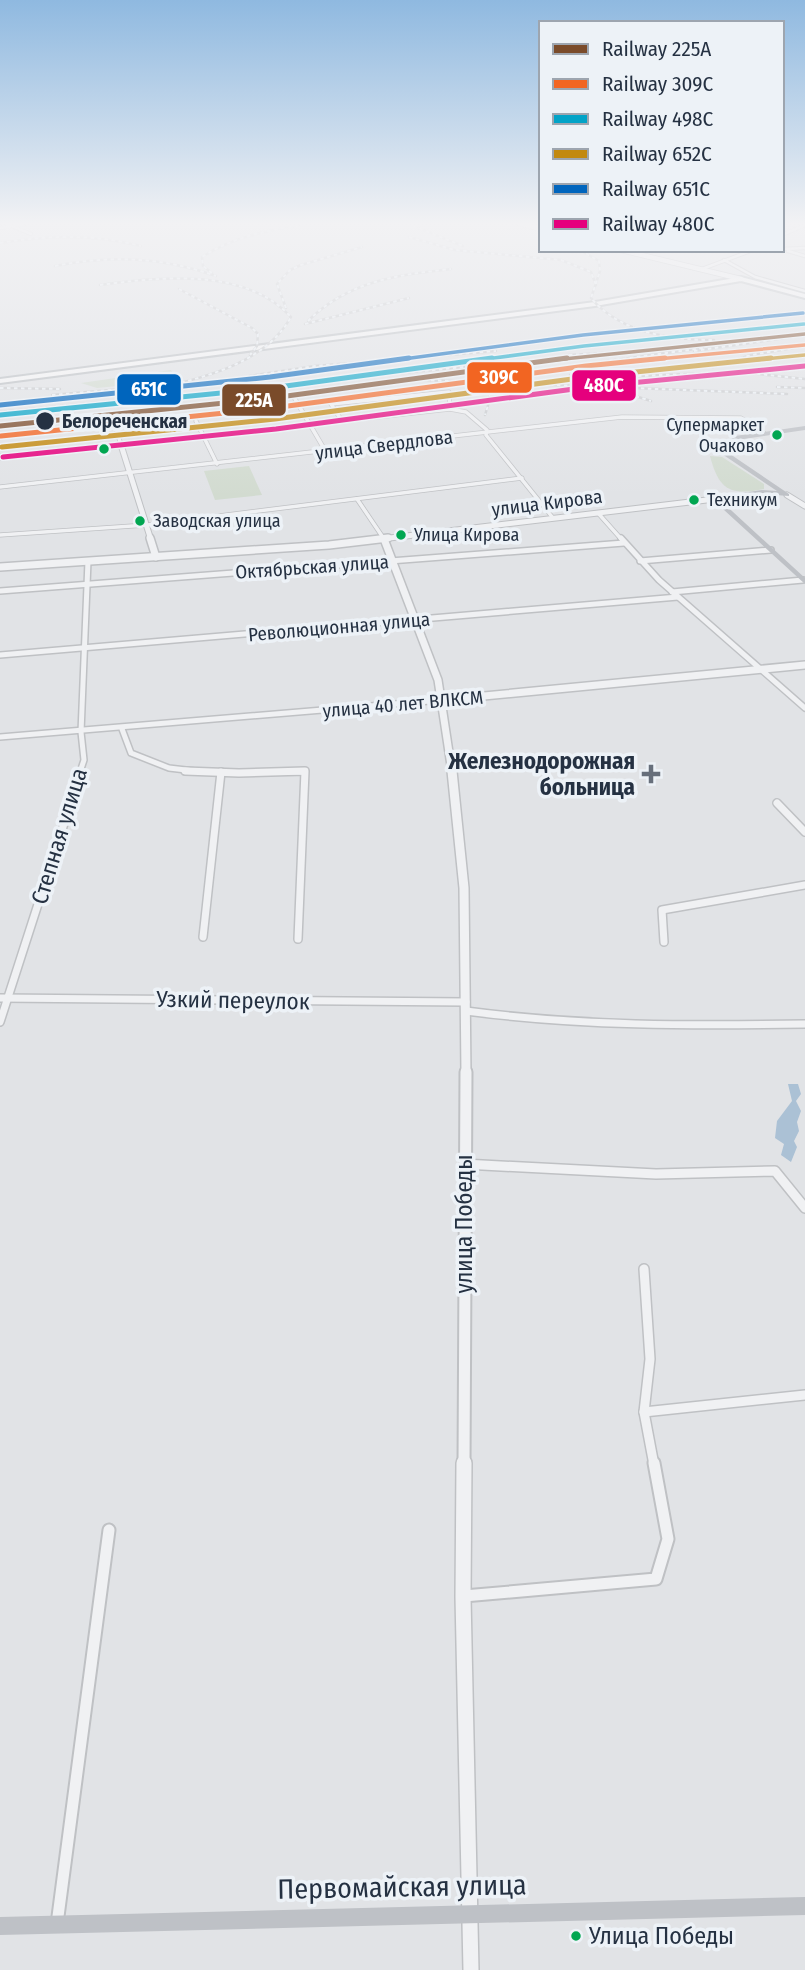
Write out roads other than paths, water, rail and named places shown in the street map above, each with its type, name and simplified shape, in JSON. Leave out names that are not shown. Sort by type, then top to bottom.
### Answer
[{"type":"main road","points":[[0,381],[524,313]]},
{"type":"main road","points":[[787,495],[728,456],[724,449],[731,439],[805,428]]},
{"type":"main road","points":[[762,492],[769,489],[768,482]]},
{"type":"main road","name":"улица Кирова","points":[[715,499],[762,492],[787,495]]},
{"type":"main road","points":[[715,499],[804,581]]},
{"type":"main road","name":"Первомайская улица","points":[[0,1926],[805,1906]]},
{"type":"street","points":[[342,421],[331,404],[449,392],[450,410]]},
{"type":"street","points":[[295,399],[327,452]]},
{"type":"street","points":[[0,457],[450,410],[466,412],[487,430],[486,433],[553,518]]},
{"type":"street","name":"улица Свердлова","points":[[0,487],[622,417],[741,418],[764,433]]},
{"type":"street","points":[[114,421],[156,557]]},
{"type":"street","points":[[196,421],[217,464]]},
{"type":"street","points":[[0,535],[147,525],[522,478]]},
{"type":"street","points":[[787,495],[805,506]]},
{"type":"street","name":"улица Победы","points":[[357,499],[384,539],[433,662],[442,700],[455,789],[463,875],[466,1007],[463,1597],[471,1970]]},
{"type":"street","name":"улица Кирова","points":[[0,566],[384,539],[715,499]]},
{"type":"street","points":[[598,513],[640,561],[672,592],[805,708]]},
{"type":"street","name":"Октябрьская улица","points":[[0,591],[624,543]]},
{"type":"street","points":[[640,561],[771,550]]},
{"type":"street","name":"Степная улица","points":[[0,1022],[4,998],[84,760],[81,732],[88,561]]},
{"type":"street","points":[[672,592],[804,581]]},
{"type":"street","name":"Революционная улица","points":[[0,655],[678,597]]},
{"type":"street","name":"улица 40 лет ВЛКСМ","points":[[0,737],[122,729],[805,666]]},
{"type":"street","points":[[122,729],[131,753],[158,767],[221,772],[304,771],[298,939]]},
{"type":"street","points":[[203,937],[221,772]]},
{"type":"street","points":[[777,803],[805,832]]},
{"type":"street","points":[[664,942],[662,910],[805,885]]},
{"type":"street","name":"Узкий переулок","points":[[4,998],[466,1007],[509,1017],[678,1026],[805,1024]]},
{"type":"street","points":[[464,1164],[656,1174],[775,1171],[805,1208]]},
{"type":"street","points":[[463,1597],[656,1579],[668,1539],[645,1412],[648,1395],[649,1326],[644,1269]]},
{"type":"street","points":[[645,1412],[805,1395]]},
{"type":"street","points":[[57,1924],[109,1530]]},
{"type":"water","points":[[788,1084],[798,1084],[801,1094],[796,1101],[801,1111],[797,1122],[799,1131],[794,1141],[797,1147],[791,1162],[781,1155],[784,1144],[775,1138],[777,1121],[792,1101]]},
{"type":"railway","points":[[224,313],[258,334],[257,346],[250,355]]},
{"type":"railway","points":[[160,388],[216,372],[251,357],[280,333],[291,317],[286,313]]},
{"type":"railway","points":[[308,321],[317,313]]},
{"type":"railway","points":[[305,324],[349,313]]},
{"type":"railway","points":[[607,313],[631,327],[647,332],[714,340]]},
{"type":"railway","points":[[694,351],[805,335]]},
{"type":"railway","points":[[713,367],[751,355],[805,346]]},
{"type":"railway","points":[[512,374],[703,348]]},
{"type":"railway","points":[[250,376],[315,366],[496,351]]},
{"type":"railway","points":[[569,355],[603,353]]},
{"type":"railway","points":[[0,412],[578,356]]},
{"type":"railway","points":[[610,377],[740,372],[805,379]]},
{"type":"railway","points":[[570,375],[600,374]]},
{"type":"railway","points":[[424,380],[787,394]]},
{"type":"railway","points":[[472,383],[489,391],[490,399],[485,415]]},
{"type":"railway","points":[[52,395],[168,385]]},
{"type":"railway","points":[[777,387],[805,388]]},
{"type":"railway","points":[[0,388],[60,389]]},
{"type":"railway","points":[[629,394],[651,401]]},
{"type":"rail line","name":"651С","points":[[0,405],[270,377],[583,335],[803,313]]},
{"type":"rail line","name":"498С","points":[[0,415],[271,388],[584,346],[804,324]]},
{"type":"rail line","name":"225А","points":[[0,426],[272,398],[585,356],[805,334]]},
{"type":"rail line","name":"309С","points":[[1,436],[273,408],[586,366],[805,345]]},
{"type":"rail line","name":"652С","points":[[2,447],[275,419],[587,377],[805,355]]},
{"type":"rail line","name":"480С","points":[[3,457],[276,429],[589,387],[805,366]]},
{"type":"place","name":"Белореченская","points":[[45,421]]},
{"type":"place","name":"Супермаркет Очаково","points":[[777,435]]},
{"type":"place","name":"Техникум","points":[[694,500]]},
{"type":"place","name":"Заводская улица","points":[[140,521]]},
{"type":"place","name":"Улица Кирова","points":[[401,535]]},
{"type":"place","name":"Железнодорожная больница","points":[[651,774]]},
{"type":"place","name":"Улица Победы","points":[[576,1936]]}]
